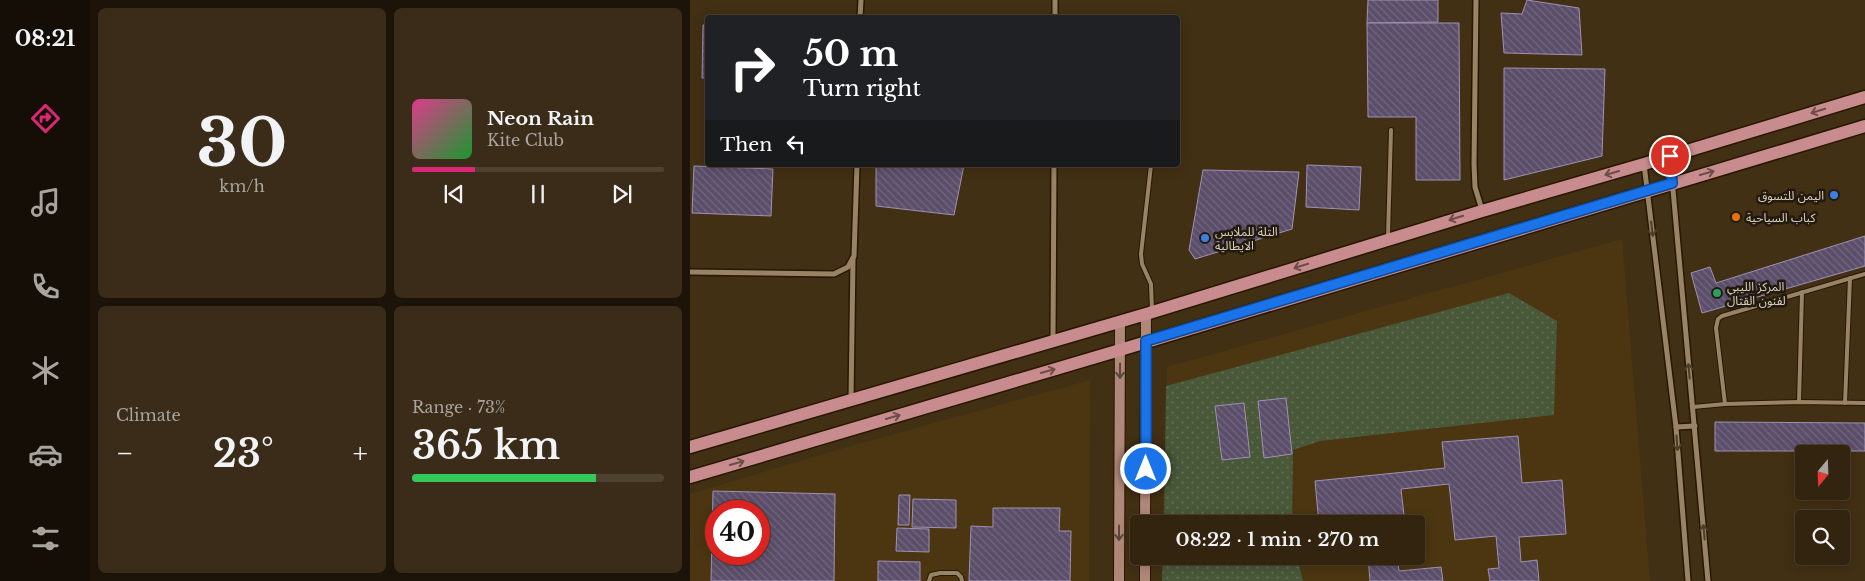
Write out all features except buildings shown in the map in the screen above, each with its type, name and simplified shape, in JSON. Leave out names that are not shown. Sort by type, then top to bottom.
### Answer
[{"type":"main road","points":[[690,447],[1149,314],[1482,211],[1865,97]]},
{"type":"main road","points":[[690,477],[1865,126]]},
{"type":"street","points":[[860,15],[861,0]]},
{"type":"street","points":[[1055,0],[1055,15]]},
{"type":"street","points":[[1476,0],[1474,164],[1475,187],[1482,211]]},
{"type":"street","points":[[1670,156],[1708,581]]},
{"type":"street","points":[[1644,164],[1676,427],[1688,581]]},
{"type":"street","points":[[851,400],[856,167]]},
{"type":"street","points":[[1053,341],[1054,167]]},
{"type":"street","points":[[690,272],[834,274],[848,267],[853,258]]},
{"type":"street","points":[[1146,515],[1146,341],[1149,314]]},
{"type":"street","points":[[1119,581],[1120,322]]},
{"type":"street","points":[[1676,427],[1695,426]]},
{"type":"street","points":[[1145,565],[1145,581]]},
{"type":"lane","points":[[1388,240],[1391,130]]},
{"type":"lane","points":[[1149,314],[1151,284],[1142,264],[1141,254],[1151,167]]},
{"type":"lane","points":[[1725,404],[1716,328],[1718,319],[1722,316],[1865,274]]},
{"type":"lane","points":[[1845,403],[1850,278]]},
{"type":"lane","points":[[1799,402],[1802,292]]},
{"type":"lane","points":[[1693,407],[1799,402],[1865,404]]},
{"type":"lane","points":[[928,581],[931,575],[957,573],[962,577],[962,581]]},
{"type":"shaded area","points":[[1622,239],[1650,581],[1162,581],[1162,565],[1425,565],[1425,515],[1163,515],[1167,367]]},
{"type":"shaded area","points":[[1090,380],[1089,581],[690,581],[690,494],[840,449]]},
{"type":"green space","points":[[1509,293],[1557,321],[1554,415],[1320,441],[1293,450],[1292,515],[1164,515],[1166,386]]},
{"type":"green space","points":[[1163,565],[1299,565],[1303,581],[1162,581]]},
{"type":"place","name":"اليمن للتسوق","points":[[1834,195]]},
{"type":"place","name":"كباب السياحية","points":[[1736,217]]},
{"type":"place","name":"التلة للملابس الايطالية","points":[[1205,238]]},
{"type":"place","name":"المركز الليبي لفنون القتال","points":[[1717,293]]},
{"type":"route","points":[[1146,469],[1146,341],[1672,183],[1670,156]]}]
